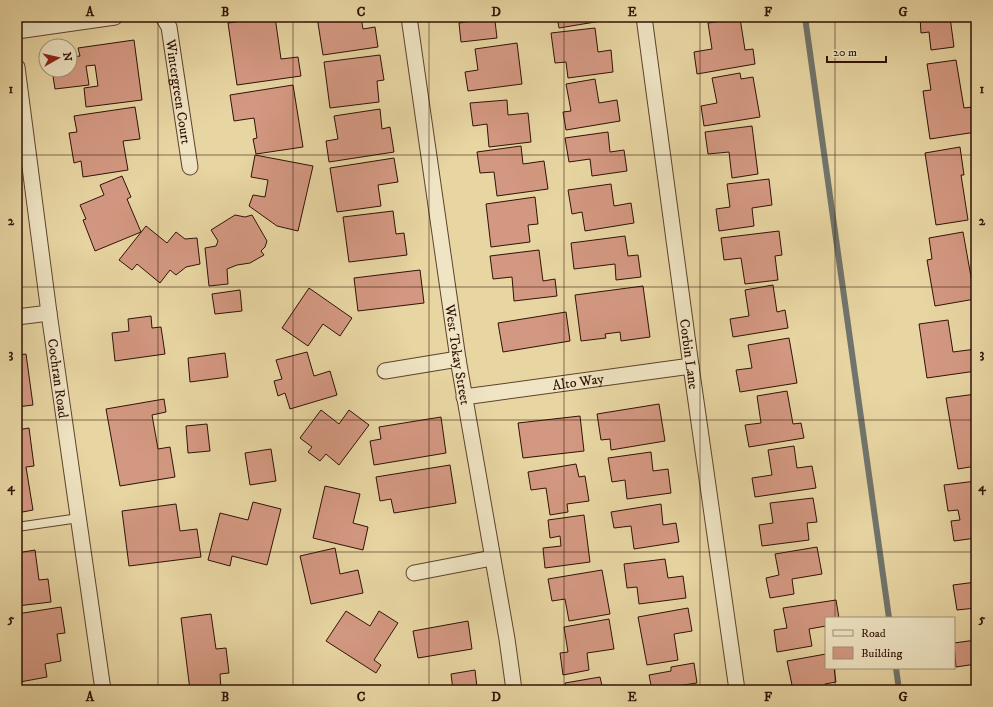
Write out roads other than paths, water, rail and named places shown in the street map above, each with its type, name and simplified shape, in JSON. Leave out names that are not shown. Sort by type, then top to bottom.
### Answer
[{"type":"street","points":[[17,31],[115,17]]},
{"type":"street","name":"Wintergreen Court","points":[[163,17],[169,27],[190,167]]},
{"type":"street","name":"West Tokay Street","points":[[409,17],[458,359],[507,639],[514,690]]},
{"type":"street","name":"Corbin Lane","points":[[644,17],[691,366],[737,690]]},
{"type":"street","name":"Cochran Road","points":[[17,67],[49,313],[103,690]]},
{"type":"street","points":[[17,317],[49,313]]},
{"type":"street","points":[[385,371],[458,359]]},
{"type":"street","name":"Alto Way","points":[[464,397],[691,366]]},
{"type":"street","points":[[414,573],[492,558]]},
{"type":"lane","points":[[17,527],[79,518]]},
{"type":"waterway","points":[[805,17],[889,617]]},
{"type":"waterway","points":[[896,669],[899,690]]}]
